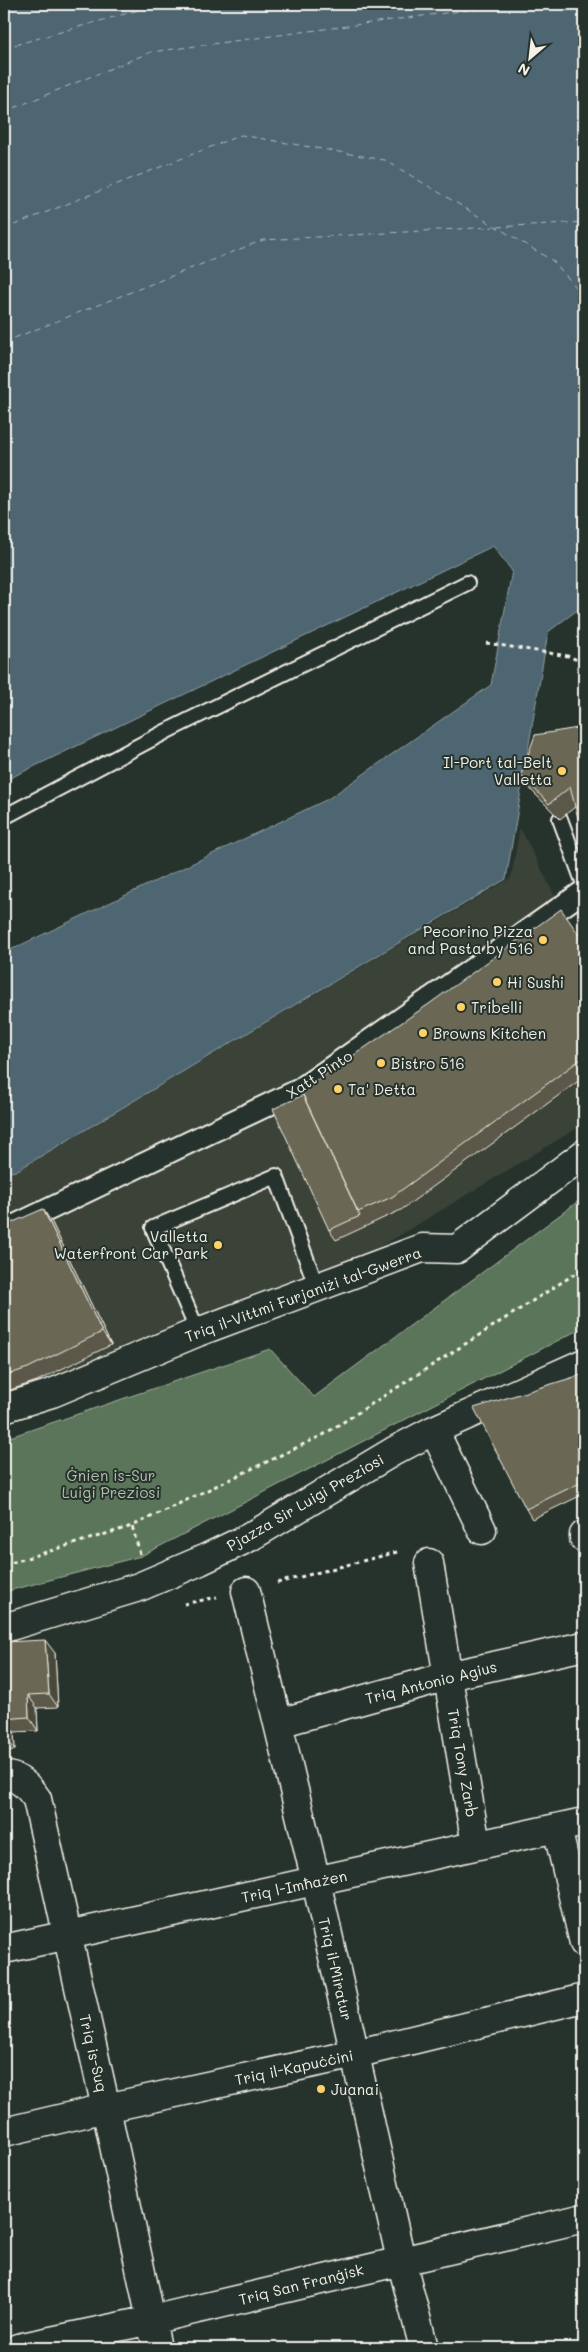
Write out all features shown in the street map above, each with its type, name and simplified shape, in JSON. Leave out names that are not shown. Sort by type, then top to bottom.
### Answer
[{"type":"street","name":"Xatt Pinto","points":[[4,1229],[299,1090],[584,891]]},
{"type":"street","name":"Triq il-Vittmi Furjaniżi tal-Gwerra","points":[[4,1408],[52,1393],[198,1332],[422,1248],[457,1249],[584,1154]]},
{"type":"street","name":"Pjazza Sir Luigi Preziosi","points":[[4,1628],[152,1582],[250,1537],[394,1451],[434,1430],[584,1363]]},
{"type":"street","points":[[434,1430],[482,1530]]},
{"type":"street","name":"Triq Tony Zarb","points":[[428,1563],[476,1846]]},
{"type":"street","name":"Triq il-Miratur","points":[[246,1591],[316,1881],[401,2260],[424,2348]]},
{"type":"street","name":"Triq Antonio Agius","points":[[279,1723],[448,1676],[584,1646]]},
{"type":"street","name":"Triq is-Suq","points":[[5,1775],[20,1780],[37,1799],[157,2348]]},
{"type":"street","name":"Triq l-Imħażen","points":[[4,1949],[584,1822]]},
{"type":"street","points":[[557,1828],[584,1943]]},
{"type":"street","name":"Triq il-Kapuċċini","points":[[4,2132],[355,2054],[584,1998]]},
{"type":"street","name":"Triq San Franġisk","points":[[18,2348],[151,2320],[584,2218]]},
{"type":"lane","points":[[4,817],[167,731],[467,583]]},
{"type":"lane","points":[[560,820],[584,884]]},
{"type":"lane","points":[[198,1332],[153,1228],[276,1176],[317,1288]]},
{"type":"path","points":[[486,643],[568,656],[584,663]]},
{"type":"path","points":[[4,1565],[132,1526],[323,1435],[584,1268]]},
{"type":"path","points":[[132,1526],[152,1582]]},
{"type":"path","points":[[246,1591],[404,1551]]},
{"type":"shaded area","points":[[520,828],[568,921],[584,942],[584,1124],[357,1261],[4,1401],[4,1174],[16,1171],[511,878]]},
{"type":"green space","name":"Ġnien is-Sur Luigi Preziosi","points":[[584,1197],[584,1327],[141,1556],[4,1592],[4,1439],[270,1349],[314,1397]]},
{"type":"water","points":[[4,4],[584,4],[584,605],[548,632],[506,879],[16,1171],[4,1173],[4,953],[328,799],[491,685],[512,571],[493,546],[4,781]]},
{"type":"building","points":[[584,727],[584,841],[570,787],[549,804],[521,775],[535,735]]},
{"type":"building","points":[[561,909],[584,942],[584,1057],[392,1197],[358,1212],[301,1091],[429,1004]]},
{"type":"building","points":[[303,1095],[360,1216],[329,1230],[273,1109]]},
{"type":"building","points":[[43,1209],[102,1332],[28,1368],[4,1376],[4,1226]]},
{"type":"building","points":[[584,1374],[584,1481],[526,1509],[474,1408]]},
{"type":"building","points":[[45,1640],[49,1694],[28,1695],[29,1717],[4,1719],[4,1642]]},
{"type":"building","points":[[4,1719],[6,1737],[4,1737]]},
{"type":"ferry route","points":[[4,48],[160,4]]},
{"type":"ferry route","points":[[4,112],[151,52],[513,4]]},
{"type":"ferry route","points":[[4,229],[241,135],[385,160],[553,261],[584,296]]},
{"type":"ferry route","points":[[497,227],[584,222]]},
{"type":"ferry route","points":[[4,342],[263,240],[493,227]]},
{"type":"place","name":"Il-Port tal-Belt Valletta","points":[[562,771]]},
{"type":"place","name":"Pecorino Pizza and Pasta by 516","points":[[543,940]]},
{"type":"place","name":"Hi Sushi","points":[[497,982]]},
{"type":"place","name":"Tribelli","points":[[461,1007]]},
{"type":"place","name":"Browns Kitchen","points":[[423,1033]]},
{"type":"place","name":"Bistro 516","points":[[381,1063]]},
{"type":"place","name":"Ta' Detta","points":[[338,1089]]},
{"type":"place","name":"Valletta Waterfront Car Park","points":[[218,1245]]},
{"type":"place","name":"Juanai","points":[[321,2089]]}]
